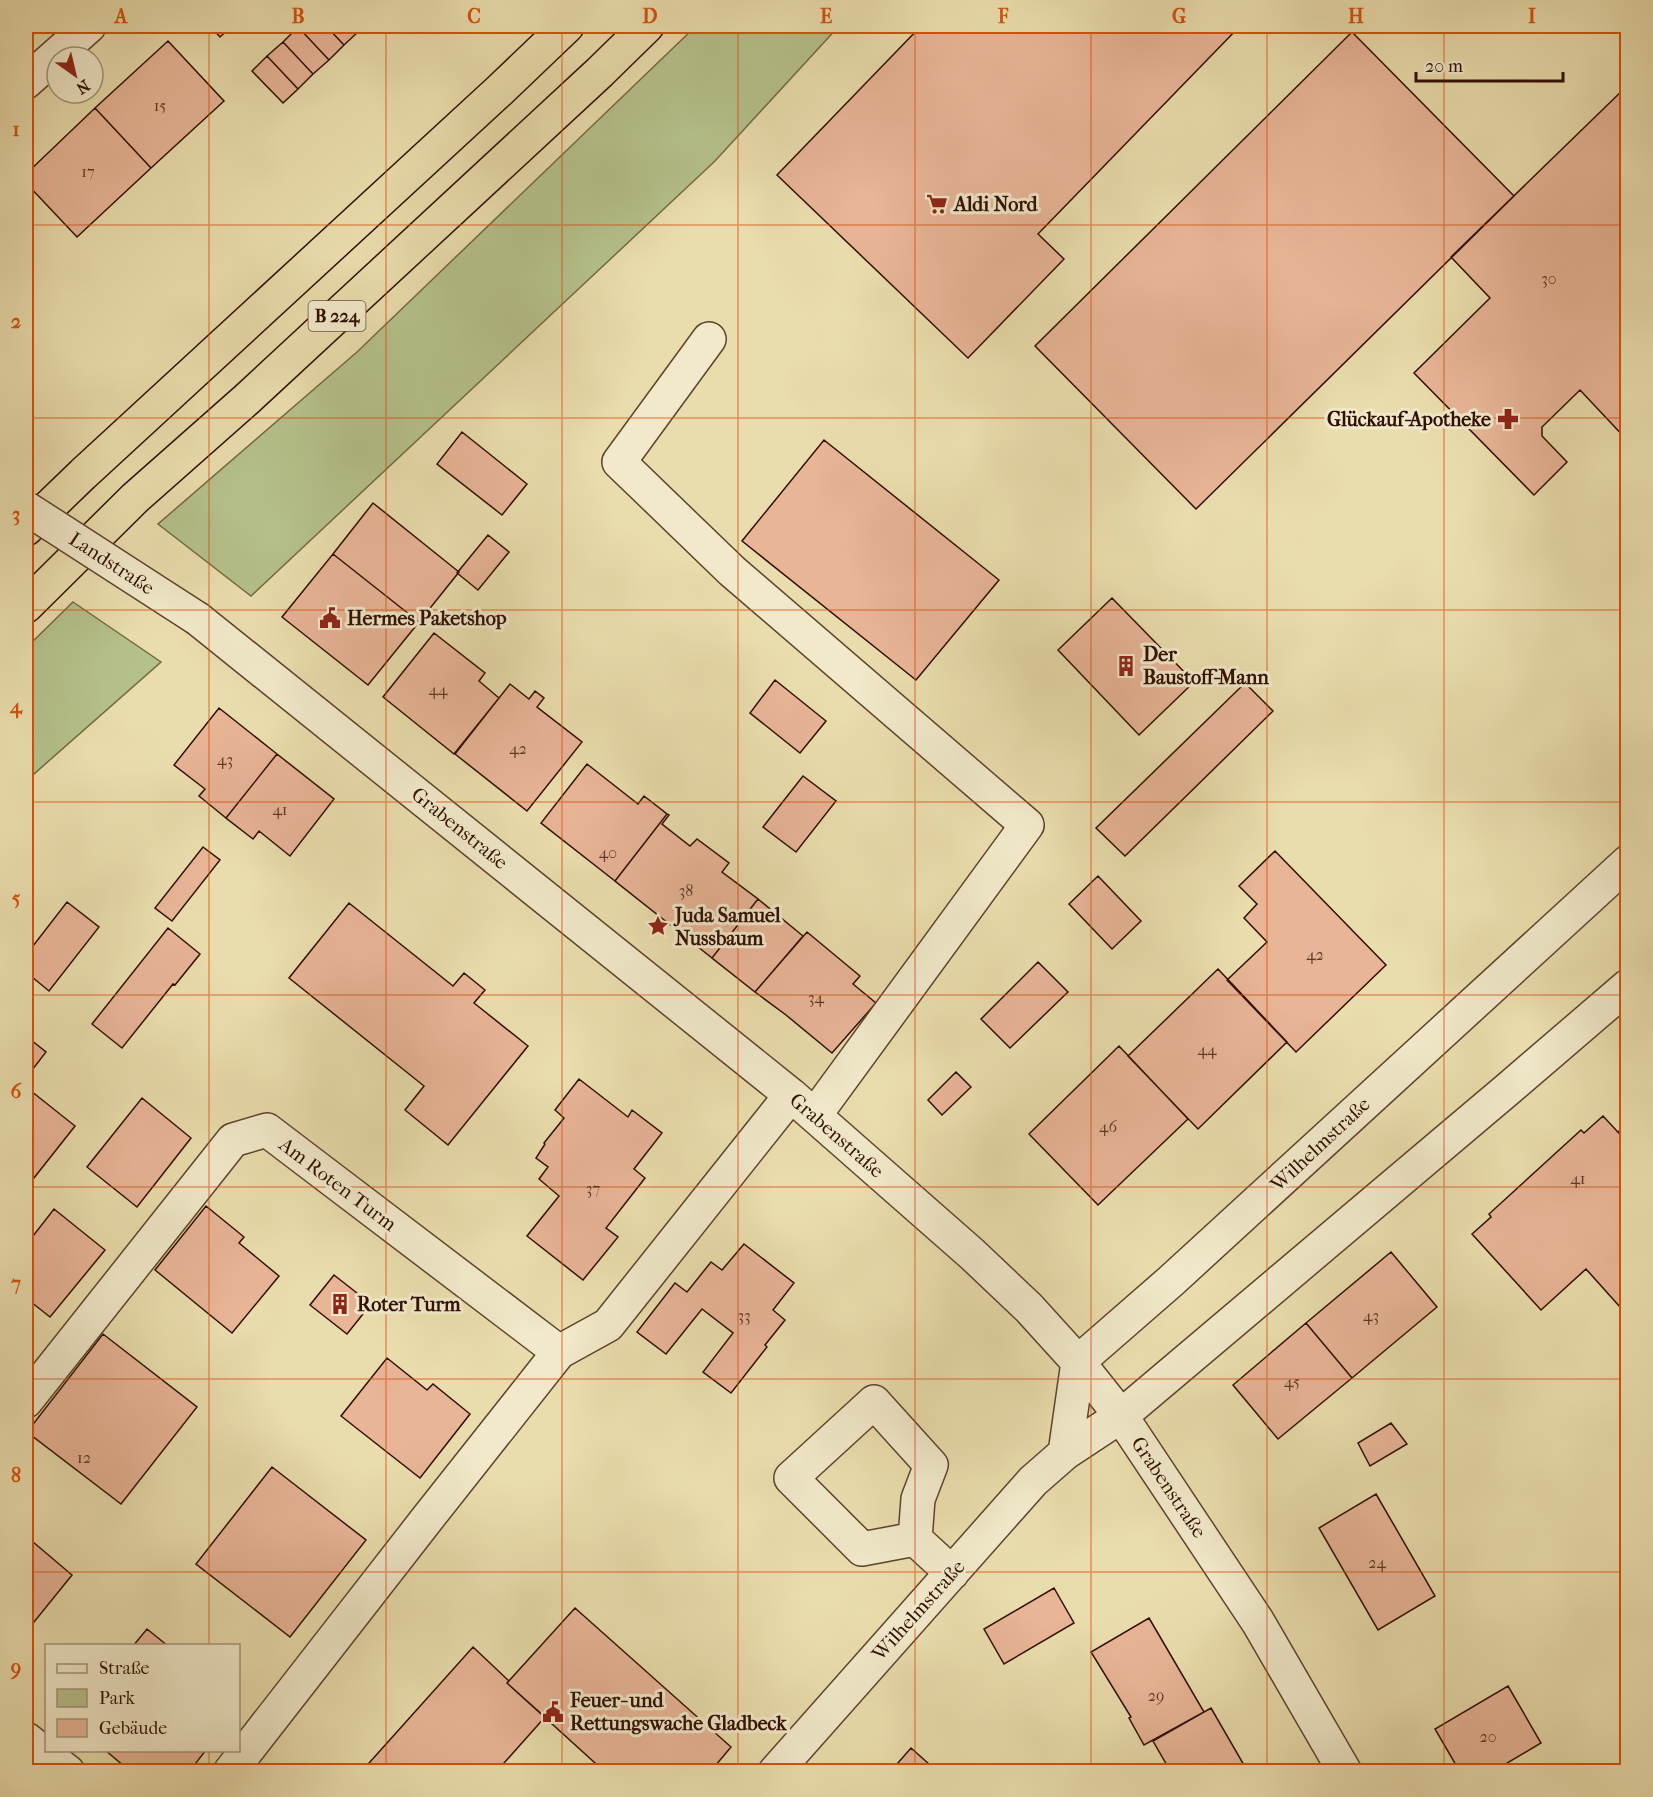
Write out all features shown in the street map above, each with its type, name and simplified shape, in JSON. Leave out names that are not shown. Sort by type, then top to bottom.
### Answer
[{"type":"highway","name":"B 224","points":[[26,529],[567,26]]},
{"type":"highway","name":"B 224","points":[[26,606],[135,498],[255,391],[647,26]]},
{"type":"street","points":[[27,78],[89,26]]},
{"type":"street","points":[[230,1772],[560,1352],[608,1325],[803,1105],[1028,825],[732,571],[619,462],[709,339]]},
{"type":"street","name":"Landstraße","points":[[26,508],[198,619]]},
{"type":"street","name":"Grabenstraße","points":[[198,619],[803,1105],[972,1254],[1029,1308],[1078,1362],[1121,1416],[1258,1622],[1345,1772]]},
{"type":"street","name":"Wilhelmstraße","points":[[1078,1362],[1172,1281],[1628,862]]},
{"type":"street","name":"Wilhelmstraße","points":[[775,1772],[1033,1482],[1065,1453],[1121,1416],[1628,986]]},
{"type":"street","name":"Am Roten Turm","points":[[26,1401],[234,1140],[267,1130],[560,1352]]},
{"type":"street","points":[[1065,1453],[1078,1362]]},
{"type":"street","points":[[874,1402],[931,1465],[918,1499],[915,1539],[862,1549],[791,1478],[874,1402]]},
{"type":"street","points":[[915,1539],[952,1573]]},
{"type":"street","points":[[26,1739],[68,1772]]},
{"type":"green space","points":[[696,26],[839,26],[715,161],[251,596],[158,524],[357,352]]},
{"type":"green space","points":[[73,602],[161,662],[26,781],[26,648]]},
{"type":"building","points":[[210,26],[232,26],[220,37]]},
{"type":"building","points":[[326,26],[344,45],[329,60],[298,27]]},
{"type":"building","points":[[326,26],[354,26],[359,31],[344,45]]},
{"type":"building","name":"Aldi Nord","points":[[921,26],[1240,26],[1038,234],[1064,259],[968,358],[777,175]]},
{"type":"building","points":[[298,27],[329,60],[313,74],[283,42]]},
{"type":"building","points":[[1352,32],[1514,196],[1196,509],[1035,346]]},
{"type":"building","points":[[168,41],[224,101],[151,168],[95,108],[98,105],[105,105],[105,99]]},
{"type":"building","points":[[283,42],[313,74],[298,89],[267,56]]},
{"type":"building","points":[[267,56],[298,89],[283,103],[252,71]]},
{"type":"building","points":[[1628,85],[1628,441],[1580,390],[1542,427],[1542,436],[1567,462],[1534,495],[1414,373],[1490,298],[1451,257]]},
{"type":"building","points":[[95,108],[151,168],[77,237],[26,183],[26,174]]},
{"type":"building","points":[[462,432],[527,484],[502,515],[437,464]]},
{"type":"building","points":[[824,440],[999,580],[916,680],[742,541]]},
{"type":"building","points":[[373,503],[459,572],[419,622],[333,554]]},
{"type":"building","points":[[488,535],[509,552],[478,590],[457,573]]},
{"type":"building","points":[[333,554],[419,622],[368,685],[282,617]]},
{"type":"building","name":"Der Baustoff-Mann","points":[[1112,598],[1194,682],[1139,735],[1058,650]]},
{"type":"building","points":[[434,633],[485,673],[479,681],[499,698],[454,754],[383,697]]},
{"type":"building","points":[[775,680],[826,721],[800,753],[750,713]]},
{"type":"building","points":[[1245,683],[1273,711],[1125,856],[1096,828]]},
{"type":"building","points":[[510,684],[529,699],[535,691],[544,698],[537,707],[582,742],[527,811],[455,754]]},
{"type":"building","points":[[219,708],[277,754],[226,818],[199,796],[205,789],[174,765]]},
{"type":"building","points":[[277,754],[334,799],[290,856],[259,831],[253,839],[226,818]]},
{"type":"building","points":[[587,764],[638,804],[644,796],[667,814],[615,881],[541,823]]},
{"type":"building","points":[[803,776],[836,801],[796,852],[763,827]]},
{"type":"building","points":[[667,814],[669,815],[662,824],[690,846],[697,839],[729,863],[722,872],[758,899],[712,958],[615,881]]},
{"type":"building","points":[[203,847],[220,860],[172,921],[155,908]]},
{"type":"building","points":[[1275,851],[1386,965],[1296,1052],[1227,980],[1267,942],[1244,918],[1257,904],[1239,886]]},
{"type":"building","points":[[1098,876],[1141,921],[1112,949],[1069,904]]},
{"type":"building","points":[[758,899],[803,936],[755,992],[712,958]]},
{"type":"building","points":[[67,902],[99,927],[49,991],[26,972],[26,955]]},
{"type":"building","points":[[349,903],[453,986],[464,973],[485,990],[474,1003],[528,1046],[448,1145],[405,1110],[424,1086],[289,978]]},
{"type":"building","points":[[168,928],[200,954],[122,1048],[92,1024]]},
{"type":"building","points":[[807,932],[860,976],[853,984],[876,1003],[832,1053],[755,992]]},
{"type":"building","points":[[1038,962],[1068,992],[1010,1048],[981,1019]]},
{"type":"building","points":[[1218,969],[1287,1042],[1198,1129],[1128,1056]]},
{"type":"building","points":[[26,1036],[46,1052],[26,1078]]},
{"type":"building","points":[[1119,1046],[1188,1119],[1098,1205],[1029,1134]]},
{"type":"building","points":[[956,1072],[971,1087],[942,1115],[928,1100]]},
{"type":"building","points":[[579,1079],[628,1117],[632,1110],[662,1133],[634,1169],[645,1178],[606,1228],[618,1237],[583,1280],[527,1236],[559,1196],[539,1179],[548,1167],[536,1158],[544,1143],[564,1118],[555,1110]]},
{"type":"building","points":[[26,1087],[75,1126],[26,1188]]},
{"type":"building","points":[[142,1098],[191,1138],[137,1207],[87,1167]]},
{"type":"building","points":[[1603,1116],[1628,1143],[1628,1301],[1620,1307],[1586,1269],[1541,1310],[1472,1234],[1491,1217],[1489,1214],[1581,1130],[1584,1133]]},
{"type":"building","points":[[1628,1124],[1628,1143],[1618,1132]]},
{"type":"building","points":[[206,1206],[244,1237],[239,1243],[279,1276],[232,1333],[155,1270]]},
{"type":"building","points":[[54,1209],[105,1250],[50,1317],[26,1298],[26,1245]]},
{"type":"building","points":[[744,1244],[794,1283],[773,1310],[785,1320],[731,1393],[703,1372],[733,1333],[702,1309],[666,1354],[637,1332],[675,1283],[687,1292],[711,1262],[722,1270]]},
{"type":"building","points":[[1391,1252],[1437,1307],[1352,1378],[1306,1323]]},
{"type":"building","name":"Roter Turm","points":[[334,1275],[371,1304],[347,1334],[310,1305]]},
{"type":"building","points":[[1306,1323],[1352,1378],[1278,1439],[1233,1385]]},
{"type":"building","points":[[103,1334],[197,1407],[121,1504],[27,1432]]},
{"type":"building","points":[[387,1358],[427,1390],[433,1384],[470,1414],[420,1478],[341,1416]]},
{"type":"building","points":[[1391,1423],[1407,1444],[1370,1466],[1358,1443]]},
{"type":"building","points":[[272,1467],[366,1540],[290,1637],[196,1564]]},
{"type":"building","points":[[1376,1494],[1435,1596],[1378,1630],[1319,1528]]},
{"type":"building","points":[[26,1536],[72,1575],[26,1632]]},
{"type":"building","points":[[1054,1588],[1074,1623],[1004,1664],[984,1629]]},
{"type":"building","points":[[575,1608],[731,1747],[710,1772],[605,1772],[507,1683]]},
{"type":"building","points":[[1149,1618],[1204,1712],[1144,1745],[1129,1718],[1131,1717],[1091,1652]]},
{"type":"building","points":[[147,1629],[166,1644],[135,1644]]},
{"type":"building","points":[[473,1647],[509,1681],[507,1683],[545,1717],[496,1772],[361,1772]]},
{"type":"building","points":[[1508,1686],[1541,1743],[1492,1772],[1460,1772],[1435,1729]]},
{"type":"building","points":[[1211,1708],[1248,1772],[1173,1772],[1153,1741]]},
{"type":"building","points":[[911,1748],[938,1772],[890,1772]]},
{"type":"building","points":[[107,1752],[204,1752],[189,1772],[131,1772]]},
{"type":"place","name":"Aldi Nord","points":[[937,204]]},
{"type":"place","name":"Glückauf-Apotheke","points":[[1508,419]]},
{"type":"place","name":"Hermes Paketshop","points":[[330,618]]},
{"type":"place","name":"Der Baustoff-Mann","points":[[1126,666]]},
{"type":"place","name":"Juda Samuel Nussbaum","points":[[658,926]]},
{"type":"place","name":"Roter Turm","points":[[340,1304]]},
{"type":"place","name":"Feuer- und Rettungswache Gladbeck","points":[[553,1712]]}]
